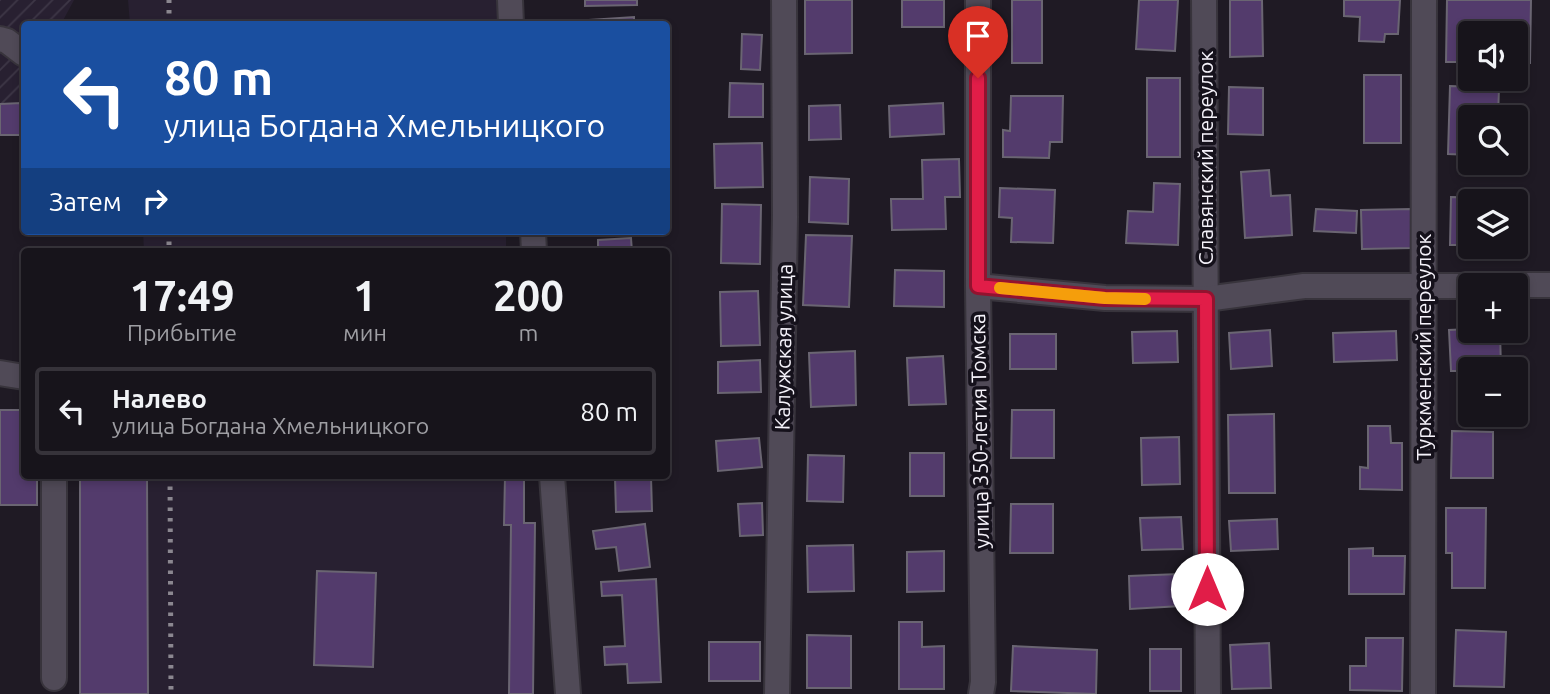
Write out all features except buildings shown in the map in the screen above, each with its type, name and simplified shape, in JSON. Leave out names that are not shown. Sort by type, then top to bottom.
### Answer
[{"type":"street","points":[[510,0],[511,21]]},
{"type":"street","name":"Калужская улица","points":[[777,694],[785,217],[784,0]]},
{"type":"street","name":"улица 350-летия Томска","points":[[978,0],[981,694]]},
{"type":"street","name":"Славянский переулок","points":[[1204,0],[1208,694]]},
{"type":"street","name":"Туркменский переулок","points":[[1423,694],[1424,0]]},
{"type":"street","points":[[0,39],[21,52]]},
{"type":"street","points":[[1528,285],[1550,285]]},
{"type":"street","points":[[978,286],[1105,298],[1206,299],[1304,286],[1458,286]]},
{"type":"street","points":[[0,373],[21,376]]},
{"type":"street","points":[[54,479],[54,678]]},
{"type":"street","points":[[552,479],[568,694]]},
{"type":"shaded area","points":[[0,0],[74,0],[63,21],[21,21],[21,135],[0,135]]},
{"type":"shaded area","points":[[128,0],[497,0],[498,21],[130,21]]},
{"type":"shaded area","points":[[143,235],[506,235],[506,248],[144,248]]},
{"type":"shaded area","points":[[80,479],[505,479],[504,525],[511,525],[509,694],[80,694]]},
{"type":"railway","points":[[169,0],[169,21]]},
{"type":"railway","points":[[169,235],[169,248]]},
{"type":"railway","points":[[170,479],[171,694]]},
{"type":"slow traffic","points":[[1000,288],[1145,299]]},
{"type":"route","points":[[978,78],[978,286],[1105,298],[1206,299],[1207,589]]}]
